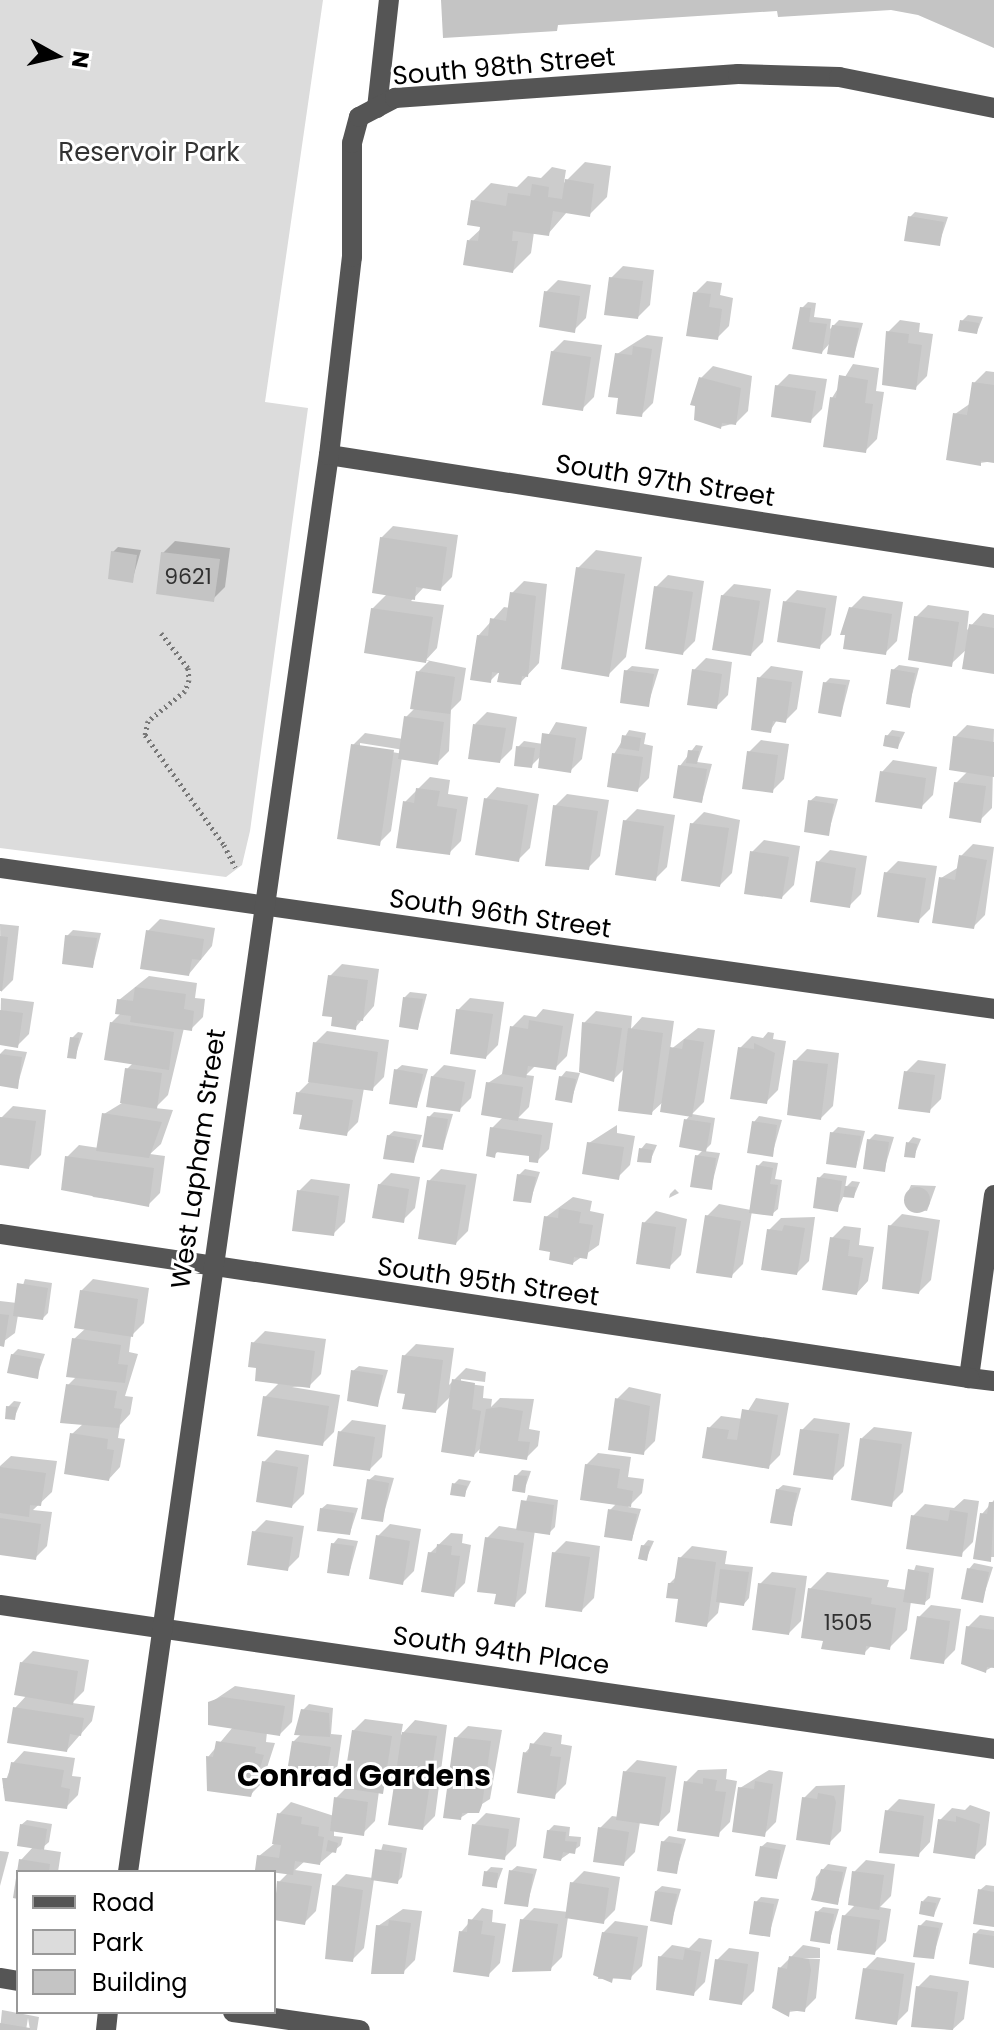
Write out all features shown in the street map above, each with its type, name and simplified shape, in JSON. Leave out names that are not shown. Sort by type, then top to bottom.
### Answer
[{"type":"street","points":[[377,108],[389,0]]},
{"type":"street","name":"South 98th Street","points":[[329,455],[352,257],[352,143],[359,117],[395,98],[738,74],[839,77],[994,108]]},
{"type":"street","name":"South 97th Street","points":[[329,455],[994,558]]},
{"type":"street","name":"West Lapham Street","points":[[128,1870],[210,1267],[329,455]]},
{"type":"street","name":"South 96th Street","points":[[0,868],[994,1009]]},
{"type":"street","points":[[969,1378],[994,1195]]},
{"type":"street","name":"South 95th Street","points":[[0,1234],[994,1381]]},
{"type":"street","name":"South 94th Place","points":[[0,1605],[994,1749]]},
{"type":"street","points":[[247,2014],[360,2030]]},
{"type":"path","points":[[161,633],[188,668],[189,680],[185,691],[148,721],[145,735],[224,845],[235,867]]},
{"type":"green space","name":"Reservoir Park","points":[[0,0],[323,0],[265,402],[308,408],[250,831],[242,865],[226,877],[0,848]]},
{"type":"building","points":[[441,0],[994,0],[994,48],[918,15],[891,10],[778,17],[777,11],[558,25],[557,31],[443,38]]},
{"type":"building","points":[[565,179],[594,184],[590,217],[553,211],[549,236],[513,231],[512,241],[518,241],[513,273],[463,265],[467,240],[478,241],[480,227],[467,225],[471,200],[506,206],[508,193],[530,196],[532,184],[549,187],[548,197],[562,199]]},
{"type":"building","points":[[908,216],[944,222],[940,246],[904,241]]},
{"type":"building","points":[[609,277],[643,281],[638,319],[604,315]]},
{"type":"building","points":[[544,291],[580,296],[575,333],[539,327]]},
{"type":"building","points":[[693,292],[711,294],[709,307],[722,309],[718,340],[686,336]]},
{"type":"building","points":[[800,307],[811,308],[809,322],[827,324],[822,354],[792,349]]},
{"type":"building","points":[[960,320],[979,323],[977,334],[958,331]]},
{"type":"building","points":[[832,325],[859,328],[854,358],[827,354]]},
{"type":"building","points":[[886,331],[909,334],[908,343],[922,345],[916,390],[882,385]]},
{"type":"building","points":[[633,346],[652,349],[642,417],[616,414],[618,398],[608,397],[615,353],[632,355]]},
{"type":"building","points":[[551,351],[591,357],[583,411],[542,405]]},
{"type":"building","points":[[839,375],[868,380],[865,403],[873,404],[866,453],[823,447],[830,397],[836,398]]},
{"type":"building","points":[[699,377],[741,388],[736,425],[722,423],[721,429],[694,420],[695,406],[690,405]]},
{"type":"building","points":[[972,382],[994,385],[994,463],[981,461],[981,466],[946,460],[953,413],[967,415]]},
{"type":"building","points":[[775,385],[816,391],[811,423],[771,417]]},
{"type":"building","points":[[380,537],[447,547],[441,591],[416,587],[415,600],[372,593]]},
{"type":"building","points":[[111,551],[137,555],[133,583],[108,579]]},
{"type":"building","points":[[161,552],[220,559],[214,602],[156,594]]},
{"type":"building","points":[[576,567],[625,574],[609,677],[561,669]]},
{"type":"building","points":[[654,586],[693,592],[683,655],[645,649]]},
{"type":"building","points":[[510,592],[536,596],[528,677],[522,676],[521,685],[497,682],[499,673],[492,672],[491,683],[470,680],[477,635],[488,636],[490,618],[506,621]]},
{"type":"building","points":[[721,595],[760,601],[751,656],[712,650]]},
{"type":"building","points":[[783,601],[826,608],[820,649],[777,642]]},
{"type":"building","points":[[849,607],[892,614],[886,655],[843,649],[845,635],[840,635]]},
{"type":"building","points":[[371,608],[433,617],[426,663],[364,653]]},
{"type":"building","points":[[914,616],[959,622],[952,667],[908,660]]},
{"type":"building","points":[[969,624],[994,628],[994,674],[962,669]]},
{"type":"building","points":[[692,669],[722,674],[717,709],[687,705]]},
{"type":"building","points":[[891,669],[915,673],[910,708],[886,704]]},
{"type":"building","points":[[624,670],[654,674],[649,707],[620,703]]},
{"type":"building","points":[[416,671],[455,677],[450,714],[410,709]]},
{"type":"building","points":[[757,677],[792,682],[786,723],[773,721],[771,733],[751,730]]},
{"type":"building","points":[[823,682],[846,685],[841,717],[818,713]]},
{"type":"building","points":[[404,716],[444,722],[438,765],[398,759]]},
{"type":"building","points":[[473,724],[506,728],[500,763],[468,759]]},
{"type":"building","points":[[542,733],[576,738],[571,773],[538,768]]},
{"type":"building","points":[[622,735],[641,738],[639,751],[620,748]]},
{"type":"building","points":[[885,735],[900,737],[898,749],[883,746]]},
{"type":"building","points":[[953,736],[994,742],[994,777],[949,770]]},
{"type":"building","points":[[351,744],[394,750],[380,846],[337,839]]},
{"type":"building","points":[[516,746],[535,748],[532,768],[514,766]]},
{"type":"building","points":[[688,750],[699,751],[697,764],[686,763]]},
{"type":"building","points":[[747,751],[778,755],[773,793],[742,789]]},
{"type":"building","points":[[612,753],[643,757],[638,792],[607,787]]},
{"type":"building","points":[[678,765],[707,769],[702,803],[673,798]]},
{"type":"building","points":[[880,771],[926,778],[922,809],[875,802]]},
{"type":"building","points":[[954,782],[986,786],[981,823],[949,818]]},
{"type":"building","points":[[416,788],[440,791],[437,806],[457,809],[450,855],[396,848],[403,801],[414,803]]},
{"type":"building","points":[[484,798],[528,805],[519,862],[475,855]]},
{"type":"building","points":[[808,800],[834,804],[829,836],[804,832]]},
{"type":"building","points":[[553,805],[598,811],[589,870],[545,866]]},
{"type":"building","points":[[623,820],[664,826],[656,881],[615,875]]},
{"type":"building","points":[[690,823],[729,828],[720,887],[681,881]]},
{"type":"building","points":[[750,851],[789,857],[782,899],[744,894]]},
{"type":"building","points":[[959,855],[987,860],[974,929],[932,923],[939,877],[955,880]]},
{"type":"building","points":[[816,861],[856,868],[850,908],[810,902]]},
{"type":"building","points":[[884,872],[926,878],[919,923],[877,917]]},
{"type":"building","points":[[146,930],[204,939],[201,960],[192,959],[189,976],[140,969]]},
{"type":"building","points":[[65,935],[97,938],[93,968],[62,964]]},
{"type":"building","points":[[0,936],[8,937],[2,991],[0,991]]},
{"type":"building","points":[[328,975],[368,980],[363,1021],[357,1020],[356,1030],[331,1026],[332,1017],[322,1016]]},
{"type":"building","points":[[135,987],[186,994],[184,1009],[194,1011],[192,1031],[130,1022],[131,1016],[115,1014],[117,999],[133,1001]]},
{"type":"building","points":[[403,997],[423,999],[418,1030],[399,1027]]},
{"type":"building","points":[[456,1009],[493,1014],[486,1059],[450,1054]]},
{"type":"building","points":[[0,1010],[23,1013],[18,1048],[0,1045]]},
{"type":"building","points":[[529,1020],[563,1026],[556,1070],[528,1066],[526,1078],[502,1074],[510,1026],[528,1029]]},
{"type":"building","points":[[110,1022],[174,1032],[169,1070],[104,1060]]},
{"type":"building","points":[[582,1022],[622,1028],[614,1082],[579,1072]]},
{"type":"building","points":[[628,1028],[663,1033],[652,1115],[618,1111]]},
{"type":"building","points":[[70,1037],[79,1038],[76,1059],[67,1058]]},
{"type":"building","points":[[684,1039],[704,1042],[692,1117],[660,1112],[670,1047],[682,1049]]},
{"type":"building","points":[[313,1042],[378,1052],[373,1091],[308,1082]]},
{"type":"building","points":[[754,1043],[775,1053],[767,1104],[730,1099],[738,1047],[754,1049]]},
{"type":"building","points":[[0,1054],[22,1057],[18,1089],[0,1086]]},
{"type":"building","points":[[793,1060],[828,1064],[821,1120],[787,1115]]},
{"type":"building","points":[[125,1068],[162,1073],[157,1109],[120,1103]]},
{"type":"building","points":[[394,1069],[423,1074],[417,1108],[389,1104]]},
{"type":"building","points":[[904,1071],[935,1075],[930,1113],[898,1109]]},
{"type":"building","points":[[431,1076],[465,1082],[460,1112],[426,1107]]},
{"type":"building","points":[[559,1076],[576,1079],[572,1103],[555,1100]]},
{"type":"building","points":[[486,1082],[523,1087],[518,1121],[481,1115]]},
{"type":"building","points":[[296,1092],[353,1100],[347,1136],[299,1129],[302,1115],[293,1114]]},
{"type":"building","points":[[102,1113],[162,1122],[149,1158],[96,1151]]},
{"type":"building","points":[[427,1116],[448,1119],[443,1150],[422,1147]]},
{"type":"building","points":[[0,1117],[36,1121],[29,1169],[0,1165]]},
{"type":"building","points":[[684,1119],[711,1123],[706,1152],[679,1147]]},
{"type":"building","points":[[752,1121],[777,1125],[773,1157],[747,1153]]},
{"type":"building","points":[[490,1127],[542,1135],[538,1163],[529,1162],[529,1156],[496,1152],[495,1158],[486,1156]]},
{"type":"building","points":[[830,1132],[861,1136],[856,1168],[826,1164]]},
{"type":"building","points":[[387,1135],[417,1140],[414,1163],[383,1159]]},
{"type":"building","points":[[867,1139],[889,1142],[885,1172],[863,1169]]},
{"type":"building","points":[[587,1142],[624,1147],[619,1180],[582,1174]]},
{"type":"building","points":[[906,1142],[917,1144],[915,1158],[904,1157]]},
{"type":"building","points":[[639,1148],[653,1150],[651,1163],[637,1162]]},
{"type":"building","points":[[695,1155],[716,1158],[712,1190],[690,1187]]},
{"type":"building","points":[[65,1156],[154,1168],[149,1207],[61,1190]]},
{"type":"building","points":[[756,1165],[773,1168],[770,1184],[778,1185],[773,1216],[749,1213]]},
{"type":"building","points":[[517,1174],[536,1177],[531,1203],[513,1201]]},
{"type":"building","points":[[817,1177],[842,1181],[838,1212],[813,1208]]},
{"type":"building","points":[[427,1180],[466,1185],[456,1245],[418,1239]]},
{"type":"building","points":[[378,1184],[409,1189],[404,1223],[372,1218]]},
{"type":"building","points":[[845,1186],[856,1187],[854,1198],[843,1197]]},
{"type":"building","points":[[917,1187],[926,1191],[930,1200],[926,1209],[917,1213],[908,1209],[904,1200],[908,1191]]},
{"type":"building","points":[[297,1190],[339,1196],[334,1236],[292,1231]]},
{"type":"building","points":[[559,1208],[581,1212],[579,1223],[593,1225],[587,1259],[574,1257],[573,1265],[549,1260],[550,1252],[539,1250],[544,1216],[558,1218]]},
{"type":"building","points":[[705,1215],[741,1221],[732,1278],[696,1273]]},
{"type":"building","points":[[642,1222],[676,1227],[670,1269],[636,1264]]},
{"type":"building","points":[[784,1225],[805,1228],[797,1275],[761,1270],[767,1229],[782,1231]]},
{"type":"building","points":[[888,1225],[929,1231],[919,1294],[882,1289]]},
{"type":"building","points":[[830,1237],[850,1240],[848,1256],[863,1258],[857,1295],[822,1290]]},
{"type":"building","points":[[17,1283],[48,1288],[43,1320],[13,1316]]},
{"type":"building","points":[[80,1290],[138,1299],[133,1337],[74,1328]]},
{"type":"building","points":[[0,1314],[9,1315],[4,1347],[0,1346]]},
{"type":"building","points":[[72,1338],[121,1345],[118,1364],[128,1365],[125,1383],[66,1377]]},
{"type":"building","points":[[251,1342],[315,1351],[310,1388],[255,1381],[256,1368],[248,1367]]},
{"type":"building","points":[[11,1354],[41,1359],[38,1379],[7,1373]]},
{"type":"building","points":[[402,1355],[443,1360],[436,1413],[402,1409],[405,1394],[397,1393]]},
{"type":"building","points":[[351,1370],[383,1375],[378,1407],[347,1401]]},
{"type":"building","points":[[452,1379],[475,1383],[472,1409],[481,1411],[474,1457],[441,1452]]},
{"type":"building","points":[[66,1384],[117,1391],[114,1408],[122,1409],[119,1428],[60,1423]]},
{"type":"building","points":[[263,1396],[329,1406],[323,1446],[257,1436]]},
{"type":"building","points":[[615,1398],[650,1406],[644,1455],[608,1450]]},
{"type":"building","points":[[6,1406],[17,1407],[15,1420],[5,1419]]},
{"type":"building","points":[[500,1407],[523,1411],[518,1441],[530,1442],[527,1460],[479,1453],[486,1409]]},
{"type":"building","points":[[742,1409],[778,1415],[769,1469],[702,1458],[707,1427],[729,1430],[727,1439],[737,1440]]},
{"type":"building","points":[[800,1429],[839,1434],[833,1480],[793,1475]]},
{"type":"building","points":[[338,1431],[375,1437],[370,1471],[333,1466]]},
{"type":"building","points":[[70,1433],[108,1439],[107,1449],[114,1450],[109,1481],[64,1474]]},
{"type":"building","points":[[860,1438],[902,1444],[892,1507],[851,1500]]},
{"type":"building","points":[[262,1461],[298,1467],[292,1508],[256,1502]]},
{"type":"building","points":[[585,1464],[620,1469],[617,1488],[633,1491],[631,1507],[580,1500]]},
{"type":"building","points":[[0,1467],[46,1473],[41,1506],[30,1505],[29,1517],[0,1513]]},
{"type":"building","points":[[514,1475],[527,1476],[525,1493],[512,1491]]},
{"type":"building","points":[[367,1479],[389,1483],[383,1522],[361,1519]]},
{"type":"building","points":[[452,1483],[467,1486],[465,1497],[450,1495]]},
{"type":"building","points":[[776,1489],[797,1493],[792,1526],[770,1523]]},
{"type":"building","points":[[521,1500],[554,1505],[550,1535],[516,1530]]},
{"type":"building","points":[[989,1502],[994,1502],[991,1562],[973,1559],[980,1513],[987,1514]]},
{"type":"building","points":[[320,1508],[354,1513],[350,1535],[317,1531]]},
{"type":"building","points":[[608,1509],[637,1514],[632,1541],[604,1537]]},
{"type":"building","points":[[950,1510],[968,1513],[962,1557],[906,1549],[911,1515],[948,1521]]},
{"type":"building","points":[[0,1518],[41,1524],[36,1560],[0,1555]]},
{"type":"building","points":[[252,1531],[293,1537],[288,1571],[247,1565]]},
{"type":"building","points":[[376,1535],[410,1541],[403,1585],[369,1579]]},
{"type":"building","points":[[485,1537],[524,1543],[515,1607],[494,1604],[496,1594],[477,1592]]},
{"type":"building","points":[[331,1543],[354,1546],[349,1576],[327,1573]]},
{"type":"building","points":[[437,1544],[452,1546],[451,1555],[460,1556],[454,1597],[421,1592],[428,1552],[436,1553]]},
{"type":"building","points":[[641,1545],[650,1546],[647,1561],[638,1559]]},
{"type":"building","points":[[552,1552],[590,1557],[582,1612],[545,1607]]},
{"type":"building","points":[[678,1557],[716,1562],[707,1627],[675,1622],[678,1599],[666,1598],[668,1583],[674,1583]]},
{"type":"building","points":[[967,1568],[989,1572],[983,1603],[961,1599]]},
{"type":"building","points":[[720,1569],[749,1572],[744,1606],[716,1602]]},
{"type":"building","points":[[908,1569],[929,1573],[925,1605],[903,1602]]},
{"type":"building","points":[[758,1583],[796,1588],[789,1635],[752,1630]]},
{"type":"building","points":[[808,1588],[872,1598],[871,1604],[896,1608],[890,1650],[866,1646],[865,1655],[821,1649],[823,1641],[801,1638]]},
{"type":"building","points":[[917,1616],[950,1621],[944,1664],[910,1659]]},
{"type":"building","points":[[966,1626],[994,1630],[994,1668],[987,1667],[986,1673],[961,1664]]},
{"type":"building","points":[[20,1662],[78,1671],[73,1705],[14,1695]]},
{"type":"building","points":[[222,1697],[285,1706],[280,1736],[208,1725],[208,1702]]},
{"type":"building","points":[[13,1707],[84,1718],[81,1736],[70,1734],[67,1752],[7,1743]]},
{"type":"building","points":[[301,1709],[329,1713],[330,1737],[294,1735]]},
{"type":"building","points":[[352,1730],[392,1736],[383,1794],[343,1788]]},
{"type":"building","points":[[402,1732],[437,1736],[423,1830],[388,1825]]},
{"type":"building","points":[[454,1737],[491,1741],[479,1813],[462,1813],[461,1820],[443,1818]]},
{"type":"building","points":[[216,1741],[256,1747],[255,1753],[264,1755],[251,1797],[207,1791],[206,1756],[213,1757]]},
{"type":"building","points":[[292,1741],[331,1747],[325,1784],[286,1778]]},
{"type":"building","points":[[530,1743],[552,1747],[550,1756],[561,1757],[555,1799],[517,1793],[523,1752],[528,1753]]},
{"type":"building","points":[[11,1762],[64,1770],[61,1787],[70,1789],[67,1809],[5,1801],[2,1778],[8,1778]]},
{"type":"building","points":[[623,1771],[666,1777],[659,1826],[616,1820]]},
{"type":"building","points":[[703,1778],[717,1780],[715,1791],[726,1792],[719,1837],[677,1831],[684,1781],[703,1784]]},
{"type":"building","points":[[755,1781],[773,1784],[765,1837],[732,1832],[738,1787],[754,1789]]},
{"type":"building","points":[[818,1793],[834,1796],[836,1802],[830,1845],[796,1840],[802,1797],[817,1799]]},
{"type":"building","points":[[334,1797],[368,1802],[364,1836],[330,1831]]},
{"type":"building","points":[[885,1810],[924,1816],[919,1857],[879,1853]]},
{"type":"building","points":[[277,1813],[302,1817],[301,1824],[319,1827],[318,1836],[324,1837],[320,1865],[295,1861],[293,1875],[276,1873],[276,1870],[255,1870],[257,1855],[279,1858],[281,1845],[272,1844]]},
{"type":"building","points":[[956,1816],[980,1824],[975,1859],[933,1853],[938,1819],[956,1822]]},
{"type":"building","points":[[20,1824],[47,1829],[44,1850],[17,1846]]},
{"type":"building","points":[[472,1824],[509,1829],[505,1860],[468,1855]]},
{"type":"building","points":[[598,1827],[629,1832],[624,1866],[593,1862]]},
{"type":"building","points":[[547,1830],[566,1832],[565,1841],[577,1842],[575,1854],[563,1852],[561,1861],[543,1858]]},
{"type":"building","points":[[328,1840],[338,1843],[336,1853],[326,1851]]},
{"type":"building","points":[[661,1841],[682,1844],[677,1874],[657,1871]]},
{"type":"building","points":[[760,1846],[781,1850],[777,1879],[755,1876]]},
{"type":"building","points":[[375,1849],[402,1853],[398,1884],[371,1880]]},
{"type":"building","points":[[19,1859],[50,1864],[49,1870],[17,1870]]},
{"type":"building","points":[[821,1869],[843,1872],[838,1905],[811,1900]]},
{"type":"building","points":[[509,1870],[533,1874],[528,1907],[504,1904]]},
{"type":"building","points":[[484,1871],[498,1873],[497,1888],[482,1886]]},
{"type":"building","points":[[852,1871],[884,1875],[879,1910],[848,1905]]},
{"type":"building","points":[[277,1881],[312,1886],[305,1925],[276,1920]]},
{"type":"building","points":[[570,1882],[609,1888],[604,1924],[565,1918]]},
{"type":"building","points":[[332,1885],[363,1890],[353,1962],[325,1959]]},
{"type":"building","points":[[978,1889],[994,1892],[994,1927],[973,1924]]},
{"type":"building","points":[[655,1891],[677,1894],[672,1925],[650,1921]]},
{"type":"building","points":[[754,1901],[774,1904],[770,1937],[749,1934]]},
{"type":"building","points":[[921,1901],[936,1903],[934,1917],[919,1914]]},
{"type":"building","points":[[815,1911],[834,1914],[830,1944],[810,1941]]},
{"type":"building","points":[[842,1915],[880,1920],[875,1955],[837,1950]]},
{"type":"building","points":[[468,1919],[483,1921],[481,1934],[495,1936],[489,1977],[453,1972],[459,1931],[467,1932]]},
{"type":"building","points":[[520,1919],[558,1924],[551,1971],[512,1972]]},
{"type":"building","points":[[389,1920],[411,1923],[404,1974],[371,1974],[376,1925],[388,1926]]},
{"type":"building","points":[[918,1925],[939,1928],[934,1959],[913,1957]]},
{"type":"building","points":[[602,1932],[638,1937],[631,1980],[613,1978],[612,1983],[593,1975]]},
{"type":"building","points":[[973,1933],[994,1936],[994,1968],[969,1964]]},
{"type":"building","points":[[685,1949],[701,1952],[694,1996],[656,1990],[658,1956],[683,1960]]},
{"type":"building","points":[[789,1956],[809,1959],[811,1970],[805,2012],[790,2010],[789,2017],[772,2008],[778,1967],[787,1969]]},
{"type":"building","points":[[715,1959],[748,1964],[742,2005],[709,2000]]},
{"type":"building","points":[[863,1968],[904,1974],[897,2025],[855,2019]]},
{"type":"building","points":[[916,1986],[958,1992],[953,2030],[911,2027]]},
{"type":"building","points":[[0,2023],[30,2028],[30,2030],[0,2030]]},
{"type":"district","name":"Conrad Gardens","points":[[364,1776]]}]
